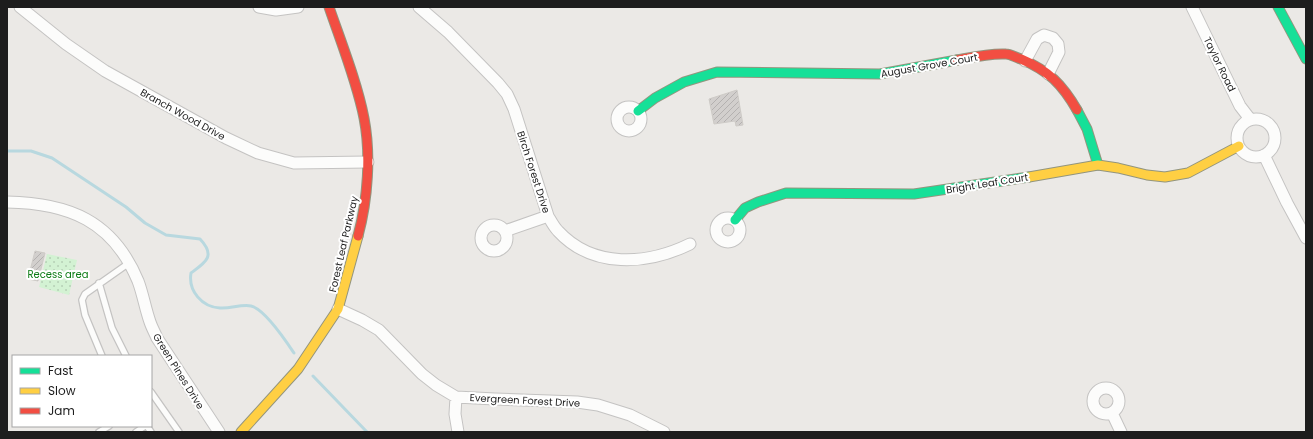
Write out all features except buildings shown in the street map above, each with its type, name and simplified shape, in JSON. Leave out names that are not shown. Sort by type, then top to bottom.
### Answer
[{"type":"main road","name":"Forest Leaf Parkway","points":[[241,432],[298,369],[338,308],[359,233],[367,186],[368,162],[364,118],[329,7]]},
{"type":"main road","points":[[1278,7],[1306,58]]},
{"type":"main road","name":"August Grove Court","points":[[638,112],[655,98],[684,82],[717,72],[880,74],[976,56],[1008,54],[1025,61],[1053,77],[1069,96],[1087,129],[1098,165]]},
{"type":"main road","name":"Bright Leaf Court","points":[[735,220],[745,208],[786,193],[914,194],[1063,172],[1098,165],[1118,168],[1147,176],[1165,177],[1188,173],[1239,146]]},
{"type":"street","name":"Branch Wood Drive","points":[[20,7],[66,44],[105,71],[226,138],[258,153],[294,163],[368,162]]},
{"type":"street","points":[[259,7],[276,10],[298,7]]},
{"type":"street","name":"Birch Forest Drive","points":[[419,7],[448,32],[507,94],[514,109],[548,216],[557,230],[584,251],[606,258],[639,259],[656,257],[674,252],[690,244]]},
{"type":"street","name":"Taylor Road","points":[[1192,7],[1240,106],[1250,120]]},
{"type":"street","points":[[1025,61],[1037,39],[1044,35],[1053,38],[1058,44],[1059,52],[1048,74]]},
{"type":"street","points":[[1261,119],[1273,129],[1275,140],[1271,150],[1264,155],[1256,157],[1251,156],[1242,150],[1237,141],[1241,126],[1250,120],[1261,119]]},
{"type":"street","points":[[1264,155],[1306,238]]},
{"type":"street","name":"Green Pines Drive","points":[[7,202],[43,204],[72,212],[100,228],[112,239],[129,263],[142,292],[150,323],[157,338],[218,432]]},
{"type":"street","points":[[505,231],[548,216]]},
{"type":"street","name":"Evergreen Forest Drive","points":[[338,308],[379,330],[422,374],[436,385],[456,397],[496,400],[577,402],[603,407],[630,415],[664,432]]},
{"type":"street","points":[[456,397],[458,432]]},
{"type":"street","points":[[1112,413],[1121,432]]},
{"type":"lane","points":[[102,355],[85,315],[82,300],[85,294],[129,263]]},
{"type":"lane","points":[[99,283],[112,328],[126,355]]},
{"type":"lane","points":[[152,393],[179,432]]},
{"type":"green space","name":"Recess area","points":[[47,254],[77,260],[69,295],[39,287]]},
{"type":"waterway","points":[[7,151],[31,151],[52,158],[126,207],[145,223],[166,235],[200,239],[205,245],[208,254],[205,262],[191,273],[192,286],[198,297],[207,305],[213,307],[224,308],[251,306],[257,308],[275,326],[294,353]]},
{"type":"waterway","points":[[313,376],[367,432]]},
{"type":"traffic: fast","points":[[1278,7],[1306,59]]},
{"type":"traffic: fast","points":[[638,111],[655,98],[684,82],[717,72],[880,74],[957,60]]},
{"type":"traffic: fast","points":[[1077,110],[1087,129],[1098,165]]},
{"type":"traffic: fast","points":[[735,220],[745,208],[786,193],[914,194],[1029,177]]},
{"type":"traffic: slow","points":[[1029,177],[1098,165],[1147,175],[1165,177],[1188,173],[1239,146]]},
{"type":"traffic: slow","points":[[241,432],[298,369],[338,309],[358,236]]},
{"type":"traffic: jam","points":[[329,7],[357,90],[366,132],[368,161],[366,192],[358,236]]},
{"type":"traffic: jam","points":[[957,60],[1000,54],[1008,54],[1021,59],[1039,68],[1054,79],[1066,93],[1077,110]]}]
